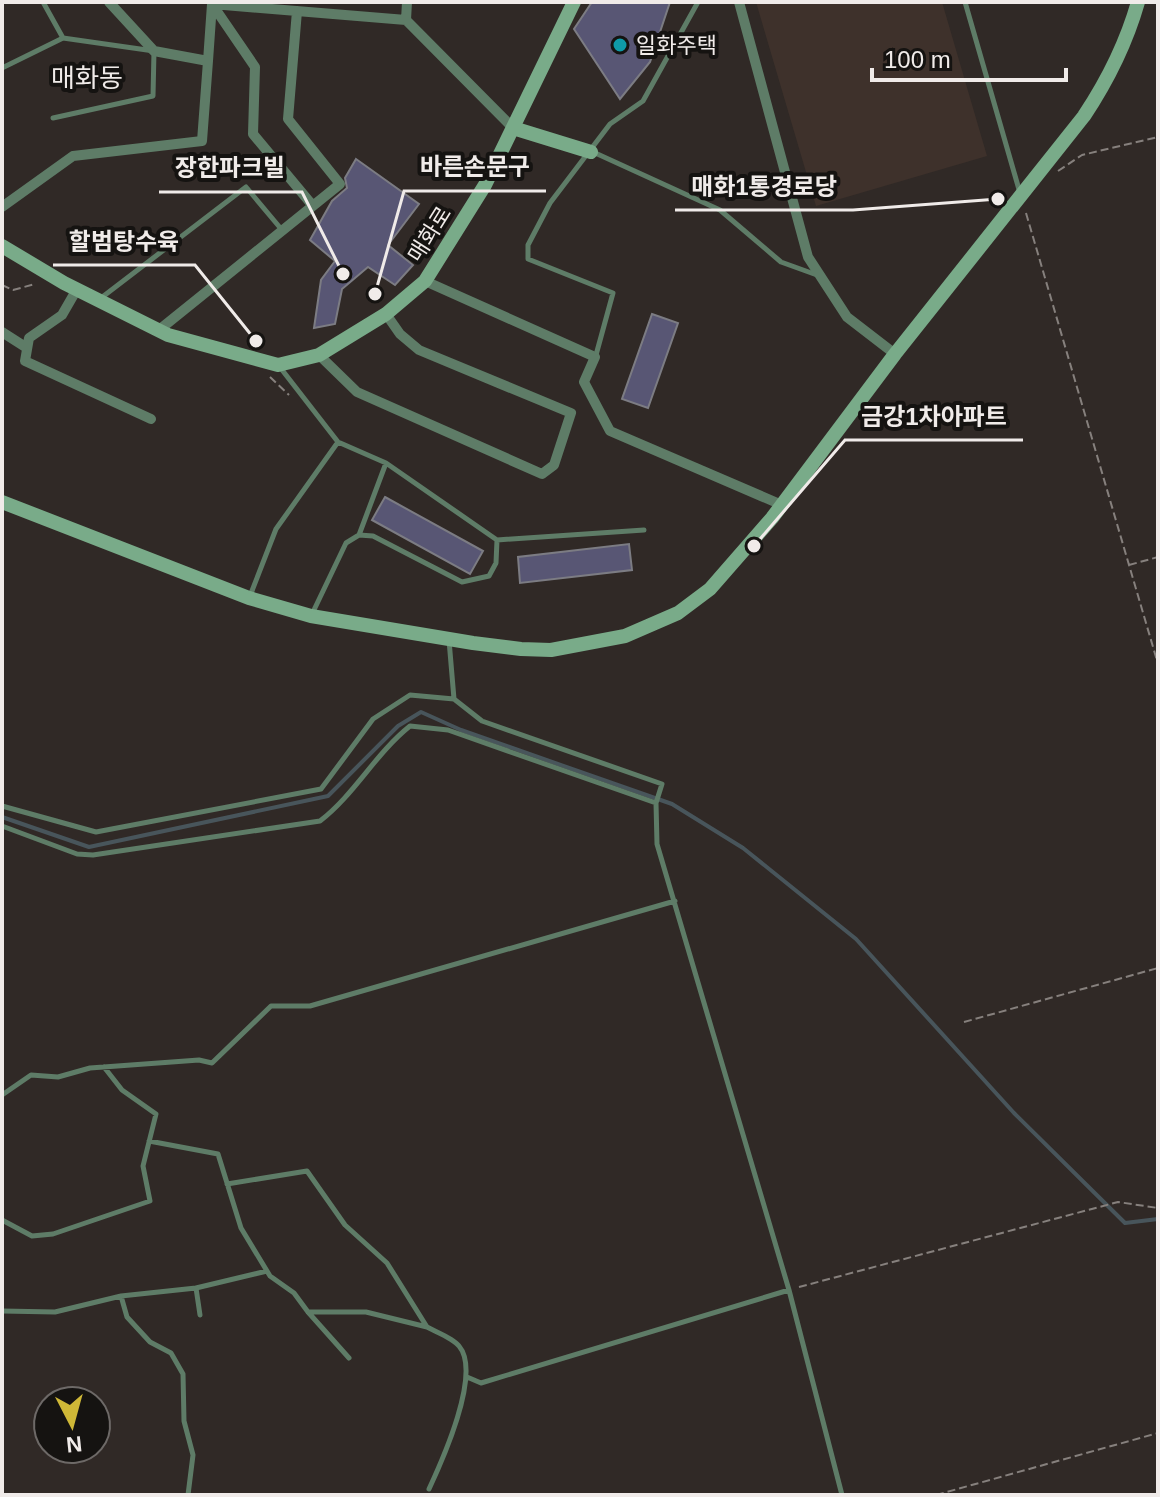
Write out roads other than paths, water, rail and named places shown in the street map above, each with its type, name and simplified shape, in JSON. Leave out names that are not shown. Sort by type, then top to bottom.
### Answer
[{"type":"street","points":[[109,2],[154,51],[208,61]]},
{"type":"street","points":[[406,20],[407,2]]},
{"type":"street","name":"매화로","points":[[278,365],[319,355],[386,314],[425,281],[485,185],[574,2]]},
{"type":"street","points":[[739,2],[808,257],[847,317],[895,354]]},
{"type":"street","points":[[2,502],[249,598],[311,616],[449,639],[551,650],[625,636],[661,622],[695,603],[710,589],[782,505],[895,354],[1084,116],[1108,81],[1138,2]]},
{"type":"street","points":[[212,3],[406,20],[513,128],[591,152]]},
{"type":"street","points":[[2,207],[73,156],[202,141],[212,3]]},
{"type":"street","points":[[212,3],[255,67],[253,134],[313,206]]},
{"type":"street","points":[[159,330],[340,184],[288,119],[297,11]]},
{"type":"street","points":[[2,246],[77,289],[159,330],[278,365]]},
{"type":"street","points":[[425,281],[595,357],[584,382],[610,431],[782,505]]},
{"type":"street","points":[[77,289],[62,315],[29,338],[25,361],[151,419]]},
{"type":"street","points":[[319,355],[357,392],[542,474],[554,465],[571,413],[419,350],[400,334],[386,314]]},
{"type":"street","points":[[2,332],[27,348]]},
{"type":"lane","points":[[43,2],[63,38]]},
{"type":"lane","points":[[595,357],[613,293],[528,259],[528,245],[550,203],[610,124],[643,101],[698,2]]},
{"type":"lane","points":[[965,2],[1021,196]]},
{"type":"lane","points":[[2,68],[63,38],[154,51],[153,96],[53,118]]},
{"type":"lane","points":[[591,152],[720,210],[781,262],[821,277]]},
{"type":"lane","points":[[99,300],[246,187],[282,231]]},
{"type":"lane","points":[[278,365],[338,442],[386,463],[497,540],[644,530]]},
{"type":"lane","points":[[249,598],[276,529],[338,442]]},
{"type":"lane","points":[[359,535],[386,463]]},
{"type":"lane","points":[[311,616],[346,543],[359,535],[373,536],[462,582],[489,576],[496,563],[497,540]]},
{"type":"lane","points":[[449,639],[454,699]]},
{"type":"lane","points":[[2,806],[96,832],[321,789],[373,719],[410,695],[454,699],[482,721],[662,784],[656,803],[657,844],[789,1290],[842,1495]]},
{"type":"lane","points":[[2,826],[77,854],[93,855],[320,821],[340,806],[396,737],[410,726],[448,730],[656,803]]},
{"type":"lane","points":[[2,1095],[31,1075],[58,1077],[90,1068],[199,1060],[212,1063],[271,1006],[310,1006],[675,901]]},
{"type":"lane","points":[[2,1220],[32,1236],[53,1234],[150,1201],[143,1166],[156,1114],[122,1090],[103,1067]]},
{"type":"lane","points":[[149,1141],[218,1154],[241,1228],[267,1271],[294,1293],[349,1358]]},
{"type":"lane","points":[[227,1184],[307,1171],[345,1225],[387,1263],[427,1327]]},
{"type":"lane","points":[[2,1311],[55,1312],[121,1296],[196,1288],[267,1271]]},
{"type":"lane","points":[[196,1288],[200,1315]]},
{"type":"lane","points":[[467,1377],[481,1383],[789,1290]]},
{"type":"lane","points":[[121,1296],[127,1317],[150,1342],[171,1353],[183,1374],[184,1421],[193,1455],[188,1495]]},
{"type":"lane","points":[[308,1312],[366,1312],[427,1327],[459,1345],[467,1363],[467,1377],[446,1451],[429,1489]]},
{"type":"waterway","points":[[2,817],[89,847],[328,796],[398,726],[421,712],[461,730],[672,804],[743,848],[856,939],[1014,1113],[1125,1223],[1158,1219]]},
{"type":"place","name":"일화주택","points":[[620,45]]},
{"type":"place","name":"매화1통경로당","points":[[998,199]]},
{"type":"place","name":"장한파크빌","points":[[343,274]]},
{"type":"place","name":"바른손문구","points":[[375,294]]},
{"type":"place","name":"할범탕수육","points":[[256,341]]},
{"type":"place","name":"금강1차아파트","points":[[754,546]]},
{"type":"district","name":"매화동","points":[[87,78]]}]
